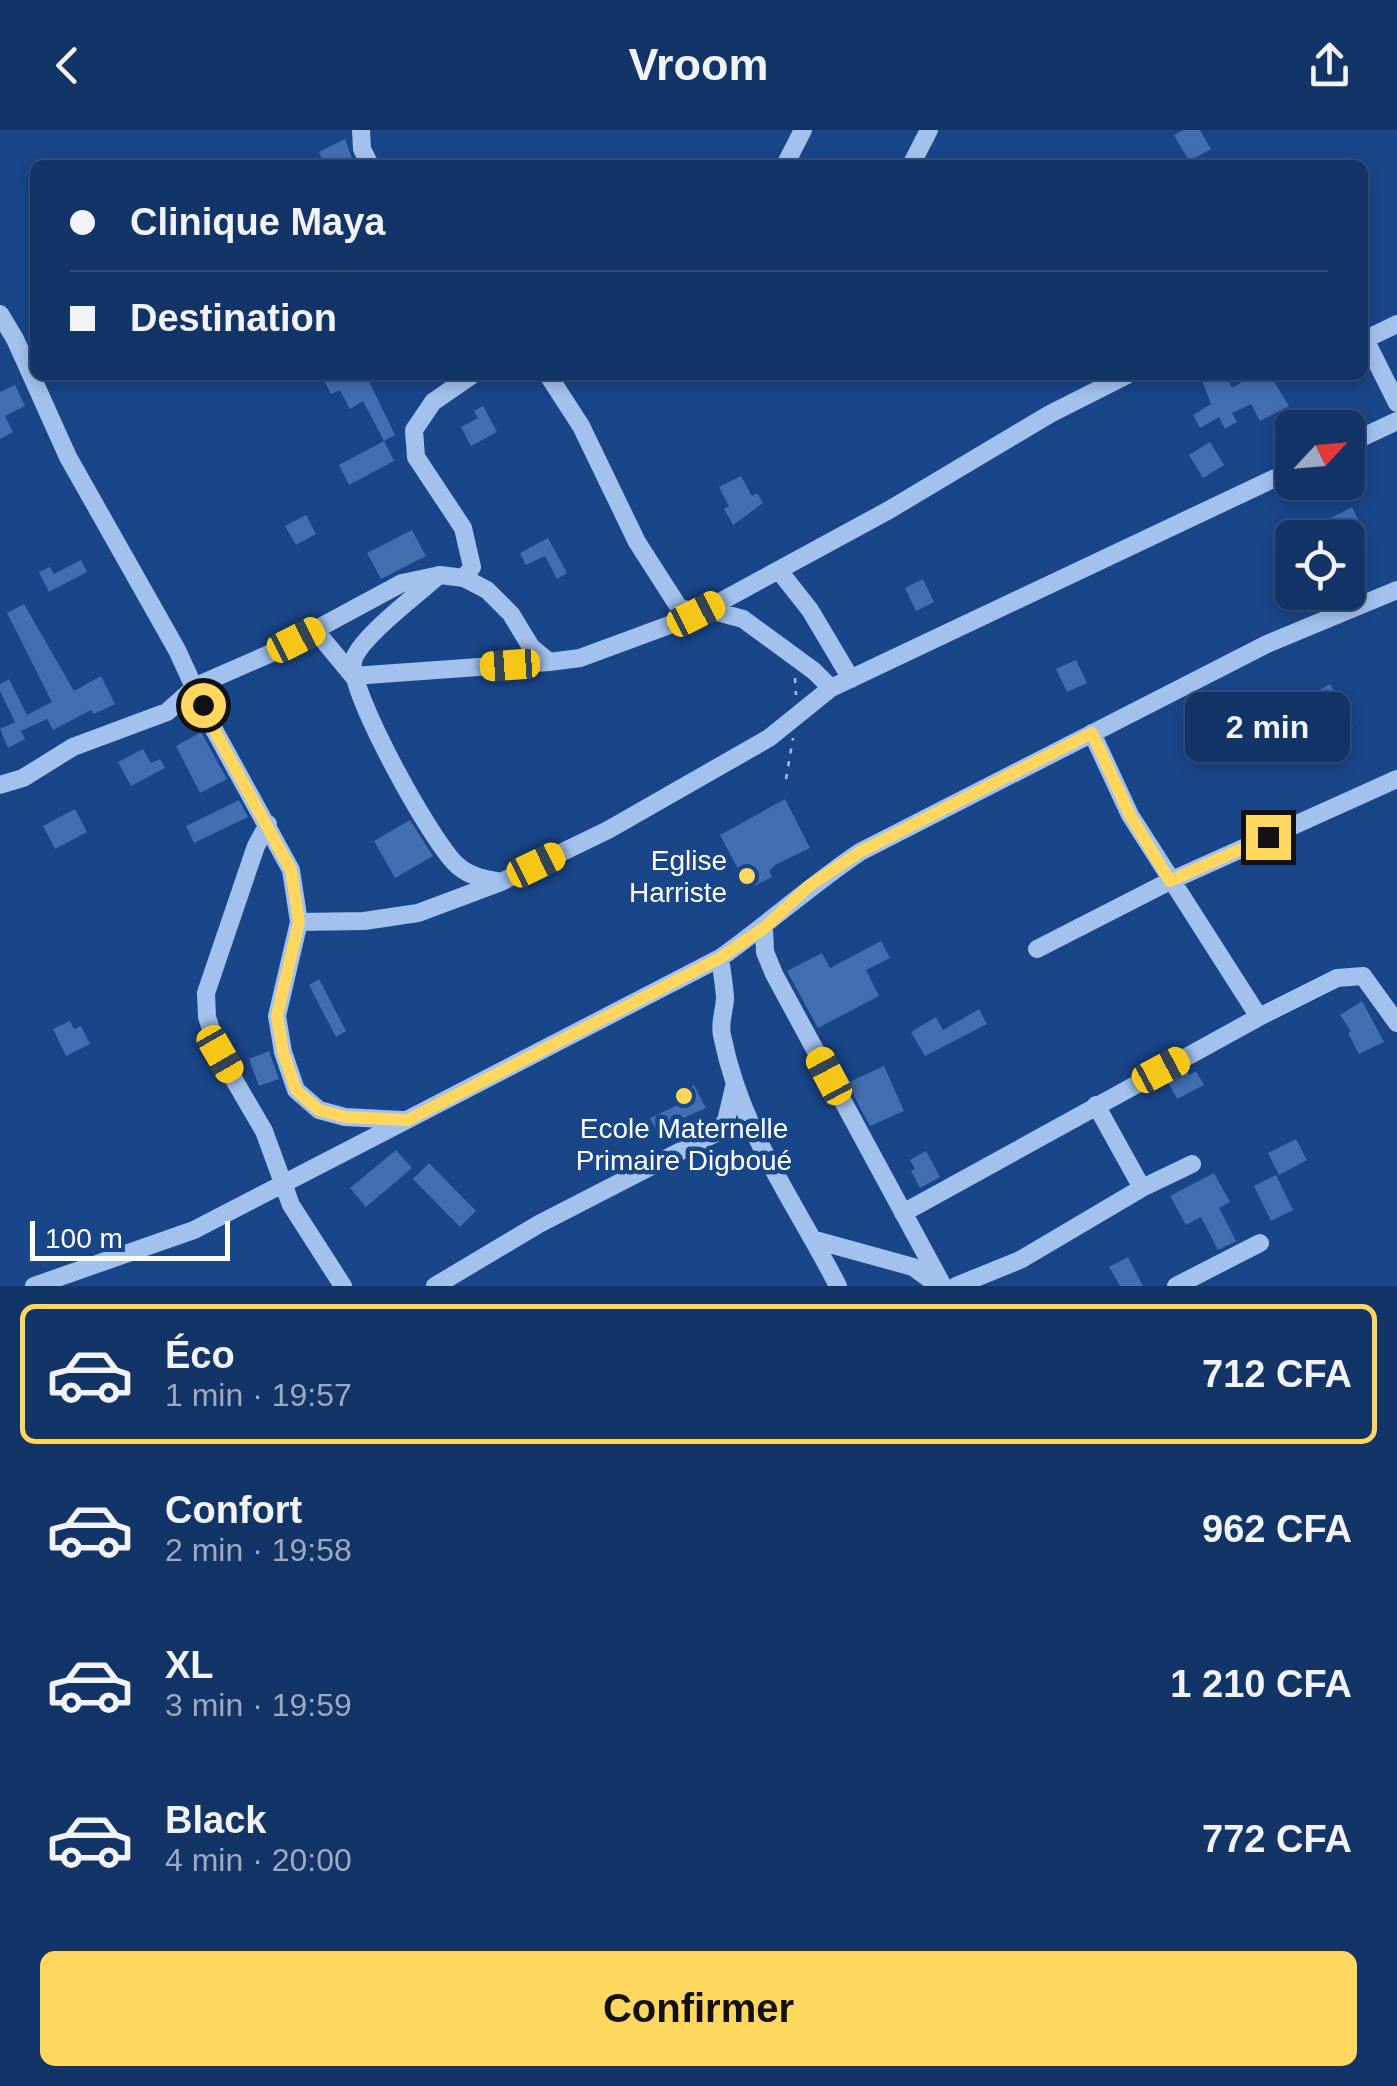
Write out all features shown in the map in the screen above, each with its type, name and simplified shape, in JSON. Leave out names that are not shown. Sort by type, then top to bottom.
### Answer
[{"type":"street","points":[[361,130],[362,149],[368,160]]},
{"type":"street","points":[[788,160],[803,130]]},
{"type":"street","points":[[914,160],[929,130]]},
{"type":"street","points":[[0,314],[30,372]]},
{"type":"street","points":[[1368,335],[1397,324]]},
{"type":"street","points":[[1368,342],[1397,403]]},
{"type":"street","points":[[33,380],[68,457],[196,686],[211,724],[291,870],[299,922],[277,1016],[283,1052],[296,1090],[319,1110],[345,1117],[408,1120]]},
{"type":"street","points":[[464,380],[433,402],[414,430],[416,457],[463,528],[472,567],[464,578]]},
{"type":"street","points":[[551,380],[580,426],[637,542],[678,606],[696,614]]},
{"type":"street","points":[[696,614],[780,572],[1050,414],[1118,380]]},
{"type":"street","points":[[1365,436],[1397,421]]},
{"type":"street","points":[[299,922],[364,921],[418,913],[501,882],[608,830],[770,738],[831,688],[1275,478]]},
{"type":"street","points":[[780,572],[810,610],[851,678]]},
{"type":"street","points":[[0,785],[24,778],[73,747],[166,712],[196,686],[229,674],[402,582],[440,575],[464,578],[487,590],[511,614],[532,647],[549,662]]},
{"type":"street","points":[[353,676],[354,658],[368,639],[440,575]]},
{"type":"street","points":[[34,1286],[194,1230],[720,958],[764,928],[809,886],[860,852],[1267,644],[1397,590]]},
{"type":"street","points":[[353,676],[580,658],[710,610],[743,619],[831,688]]},
{"type":"street","points":[[316,630],[353,676],[383,746],[436,838],[456,864],[473,876],[501,882]]},
{"type":"street","points":[[1092,733],[1130,815],[1259,1017]]},
{"type":"street","points":[[1037,949],[1170,881],[1397,779]]},
{"type":"street","points":[[268,824],[256,846],[204,1002],[220,1054],[264,1131],[306,1232],[343,1286]]},
{"type":"street","points":[[764,928],[765,952],[774,974],[941,1286]]},
{"type":"street","points":[[720,958],[725,998],[720,1029],[734,1087],[772,1174],[815,1240],[838,1286]]},
{"type":"street","points":[[903,1213],[1096,1105],[1338,978],[1363,976],[1397,1023]]},
{"type":"street","points":[[435,1286],[540,1224],[714,1134],[726,1121],[734,1087]]},
{"type":"street","points":[[1096,1105],[1142,1188]]},
{"type":"street","points":[[956,1286],[1020,1260],[1142,1188],[1192,1164]]},
{"type":"street","points":[[815,1240],[913,1267],[941,1286]]},
{"type":"street","points":[[1176,1286],[1260,1243]]},
{"type":"building","points":[[1183,130],[1200,130],[1211,149],[1188,160],[1174,135]]},
{"type":"building","points":[[345,139],[352,158],[323,160],[319,152]]},
{"type":"building","points":[[324,380],[368,380],[395,435],[384,441],[363,401],[350,409],[340,390],[331,394]]},
{"type":"building","points":[[1202,380],[1228,380],[1232,388],[1246,380],[1273,380],[1289,406],[1260,421],[1251,404],[1232,413],[1237,422],[1225,429],[1219,417],[1200,428],[1193,415],[1211,404]]},
{"type":"building","points":[[15,385],[25,406],[5,416],[13,432],[0,439],[0,392]]},
{"type":"building","points":[[483,406],[497,432],[471,446],[461,427],[478,418],[474,411]]},
{"type":"building","points":[[384,441],[394,461],[349,485],[339,465]]},
{"type":"building","points":[[1210,442],[1224,465],[1203,478],[1189,455]]},
{"type":"building","points":[[741,476],[752,496],[757,493],[763,503],[733,525],[719,487]]},
{"type":"building","points":[[1352,507],[1358,520],[1332,520]]},
{"type":"building","points":[[306,515],[316,534],[296,545],[285,526]]},
{"type":"building","points":[[412,530],[426,556],[381,579],[367,553]]},
{"type":"building","points":[[548,538],[567,573],[557,579],[545,556],[526,565],[520,553]]},
{"type":"building","points":[[81,560],[87,572],[49,592],[39,572],[50,567],[54,574]]},
{"type":"building","points":[[923,579],[934,602],[916,611],[905,588]]},
{"type":"building","points":[[24,604],[74,691],[101,676],[115,704],[94,714],[91,710],[53,730],[47,719],[21,731],[25,739],[8,748],[0,729],[15,722],[0,684],[9,679],[27,715],[52,702],[7,613]]},
{"type":"building","points":[[1076,660],[1087,683],[1067,692],[1056,669]]},
{"type":"building","points":[[1330,684],[1353,727],[1330,739],[1307,697]]},
{"type":"building","points":[[201,732],[227,779],[200,793],[176,746]]},
{"type":"building","points":[[143,749],[151,763],[160,759],[165,768],[131,786],[118,762]]},
{"type":"building","points":[[785,799],[810,848],[775,865],[769,871],[772,877],[754,886],[752,881],[746,884],[720,835]]},
{"type":"building","points":[[239,800],[248,817],[194,843],[186,826]]},
{"type":"building","points":[[75,809],[87,832],[55,849],[43,826]]},
{"type":"building","points":[[410,820],[433,856],[395,878],[374,841]]},
{"type":"building","points":[[881,941],[890,958],[866,970],[879,996],[818,1028],[787,971],[822,953],[830,968]]},
{"type":"building","points":[[319,979],[346,1031],[336,1037],[309,985]]},
{"type":"building","points":[[1362,1001],[1384,1042],[1359,1054],[1340,1015]]},
{"type":"building","points":[[979,1009],[987,1024],[925,1056],[911,1032],[936,1017],[943,1030]]},
{"type":"building","points":[[70,1021],[74,1029],[81,1026],[90,1044],[66,1056],[53,1029]]},
{"type":"building","points":[[269,1051],[279,1079],[259,1086],[249,1059]]},
{"type":"building","points":[[884,1066],[904,1111],[870,1126],[847,1083]]},
{"type":"building","points":[[1187,1071],[1189,1075],[1196,1071],[1204,1085],[1177,1099],[1168,1082]]},
{"type":"building","points":[[694,1085],[706,1108],[656,1130],[650,1118],[682,1103],[678,1093]]},
{"type":"building","points":[[1296,1139],[1307,1160],[1279,1175],[1268,1153]]},
{"type":"building","points":[[396,1150],[412,1168],[366,1207],[350,1188]]},
{"type":"building","points":[[926,1151],[940,1177],[920,1188],[910,1160]]},
{"type":"building","points":[[429,1163],[476,1211],[460,1227],[413,1179]]},
{"type":"building","points":[[1214,1173],[1230,1202],[1219,1208],[1236,1241],[1218,1250],[1201,1217],[1186,1225],[1170,1196]]},
{"type":"building","points":[[1276,1175],[1293,1210],[1271,1221],[1254,1186]]},
{"type":"building","points":[[1128,1257],[1143,1286],[1120,1286],[1109,1267]]},
{"type":"place","name":"Eglise Harriste","points":[[747,876]]},
{"type":"place","name":"Ecole Maternelle Primaire Digboué","points":[[684,1096]]},
{"type":"route","points":[[203,705],[291,870],[299,922],[277,1016],[283,1052],[296,1090],[319,1110],[369,1120],[408,1120],[720,958],[764,928],[809,886],[860,852],[1092,733],[1130,815],[1170,881],[1268,837]]}]
